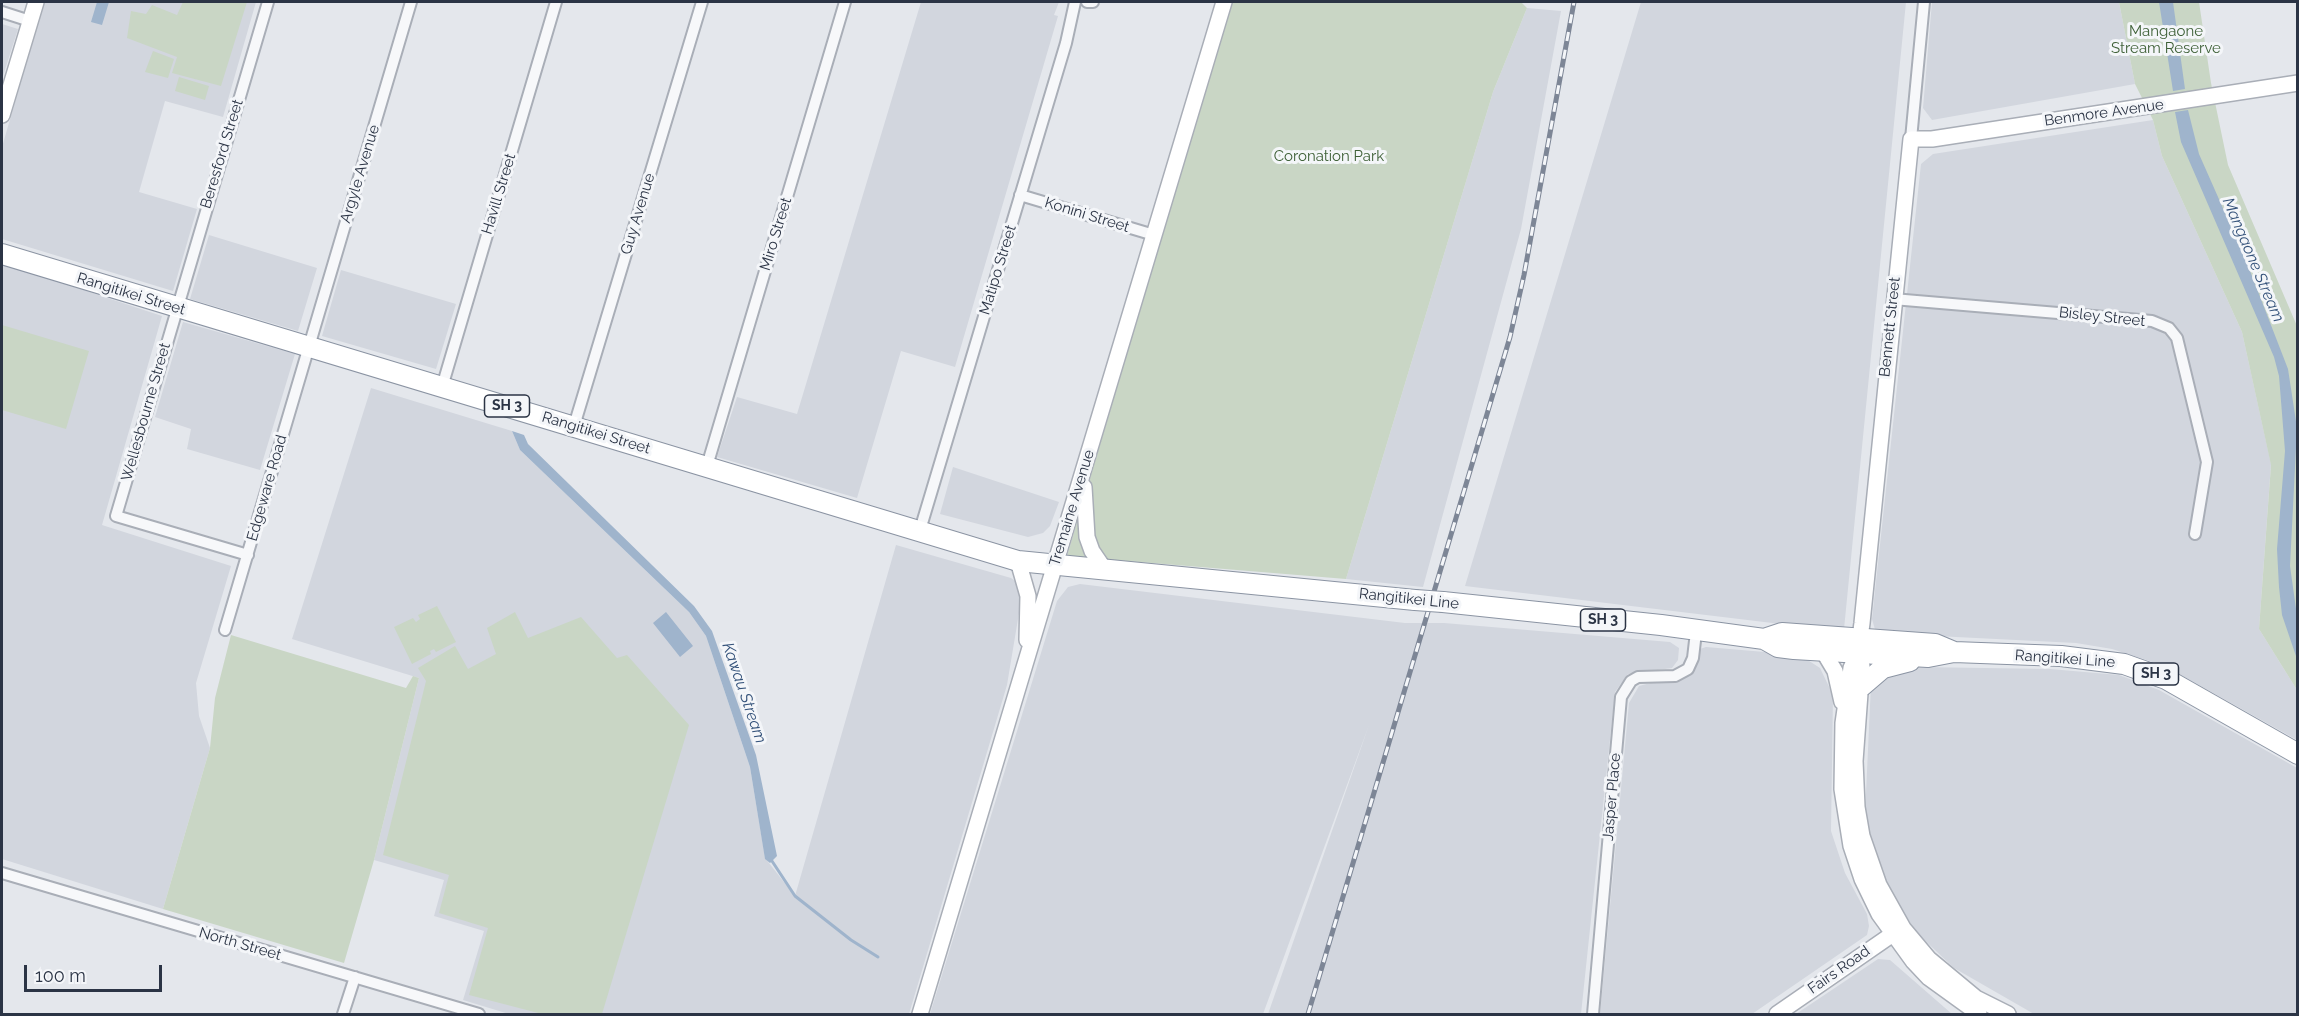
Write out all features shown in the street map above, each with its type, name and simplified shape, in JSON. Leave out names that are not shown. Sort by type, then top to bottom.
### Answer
[{"type":"highway","name":"Rangitikei Street","points":[[2,254],[1017,561],[1054,566]]},
{"type":"highway","name":"Rangitikei Line","points":[[1054,566],[1443,602],[1661,625],[1696,632],[1764,639],[1778,646],[1822,651],[1859,645],[1935,644],[1954,652]]},
{"type":"highway","name":"Rangitikei Line","points":[[1764,639],[1782,633],[1928,657],[1954,652],[2094,659],[2145,670],[2184,688],[2298,754]]},
{"type":"highway","points":[[1862,686],[1883,668],[1928,657]]},
{"type":"main road","points":[[2,116],[36,2]]},
{"type":"main road","name":"Tremaine Avenue","points":[[920,1014],[1224,2]]},
{"type":"main road","name":"Benmore Avenue","points":[[1911,140],[2298,83]]},
{"type":"main road","name":"Bennett Street","points":[[1859,645],[1911,140]]},
{"type":"main road","points":[[1083,475],[1087,537],[1092,551],[1105,570]]},
{"type":"main road","points":[[1017,561],[1028,596],[1026,658]]},
{"type":"main road","points":[[1859,645],[1862,686],[1848,760],[1844,812],[1851,846],[1869,896],[1898,931],[1929,978],[1979,1014]]},
{"type":"main road","points":[[1843,723],[1851,668],[1859,645]]},
{"type":"main road","points":[[1822,651],[1835,671],[1842,696],[1848,760]]},
{"type":"main road","points":[[1898,931],[1952,980],[1976,998],[2008,1014]]},
{"type":"main road","name":"Fairs Road","points":[[1777,1014],[1898,931]]},
{"type":"street","name":"Beresford Street","points":[[176,307],[268,2]]},
{"type":"street","name":"Argyle Avenue","points":[[309,347],[411,2]]},
{"type":"street","name":"Havill Street","points":[[442,387],[556,2]]},
{"type":"street","name":"Guy Avenue","points":[[574,426],[702,2]]},
{"type":"street","name":"Miro Street","points":[[707,466],[845,2]]},
{"type":"street","points":[[1086,2],[1093,2]]},
{"type":"street","name":"Bennett Street","points":[[1911,140],[1924,2]]},
{"type":"street","name":"Matipo Street","points":[[920,530],[1076,4]]},
{"type":"street","points":[[2,12],[30,21]]},
{"type":"street","name":"Konini Street","points":[[1020,195],[1154,235]]},
{"type":"street","name":"Bisley Street","points":[[1893,298],[2152,321],[2169,328],[2177,338],[2207,462],[2195,534]]},
{"type":"street","name":"Wellesbourne Street","points":[[176,307],[116,516],[248,555]]},
{"type":"street","name":"Edgeware Road","points":[[225,630],[309,347]]},
{"type":"street","name":"Jasper Place","points":[[1593,1014],[1622,697],[1630,681],[1638,677],[1675,676],[1688,669],[1693,658],[1696,632]]},
{"type":"street","name":"North Street","points":[[2,873],[479,1014]]},
{"type":"street","points":[[343,1014],[355,977]]},
{"type":"shaded area","points":[[44,2],[256,2],[223,117],[165,101],[139,192],[197,209],[173,291],[2,239],[2,147]]},
{"type":"shaded area","points":[[921,2],[1059,2],[1054,15],[1058,16],[955,367],[901,351],[857,498],[717,457],[737,397],[797,414]]},
{"type":"shaded area","points":[[1641,2],[1906,2],[1844,629],[1839,631],[1465,586]]},
{"type":"shaded area","points":[[1932,2],[2119,2],[2135,84],[1932,120],[1923,108]]},
{"type":"shaded area","points":[[1527,8],[1561,11],[1521,229],[1423,587],[1346,579],[1493,92]]},
{"type":"shaded area","points":[[2,24],[18,29],[2,79]]},
{"type":"shaded area","points":[[2153,120],[2162,156],[2242,332],[2271,464],[2259,629],[2297,690],[2297,740],[2165,666],[2112,649],[2076,643],[1876,633],[1872,619],[1921,164],[1933,154]]},
{"type":"shaded area","points":[[209,235],[317,268],[298,331],[190,299]]},
{"type":"shaded area","points":[[2,263],[162,316],[102,525],[231,566],[196,683],[199,716],[210,748],[163,909],[2,859]]},
{"type":"shaded area","points":[[341,270],[456,304],[436,369],[322,336]]},
{"type":"shaded area","points":[[183,322],[295,354],[260,470],[187,449],[191,429],[155,417]]},
{"type":"shaded area","points":[[371,388],[512,431],[520,450],[689,612],[706,636],[750,767],[765,858],[795,896],[896,545],[1011,578],[1018,583],[1021,601],[1007,685],[909,1014],[509,1014],[463,1000],[484,931],[434,916],[444,880],[374,860],[419,678],[292,639]]},
{"type":"shaded area","points":[[953,467],[1059,502],[1050,526],[1043,533],[1028,537],[940,514]]},
{"type":"shaded area","points":[[1080,584],[1405,623],[1444,623],[1670,642],[1679,648],[1678,660],[1672,668],[1628,674],[1615,692],[1581,1014],[1268,1014],[1369,725],[1263,1014],[930,1014],[1057,601],[1068,587]]},
{"type":"shaded area","points":[[1706,647],[1800,655],[1820,668],[1833,695],[1831,831],[1845,873],[1867,914],[1869,926],[1867,935],[1752,1014],[1600,1014],[1629,703],[1639,686],[1688,673],[1696,665],[1700,649]]},
{"type":"shaded area","points":[[1892,668],[2050,669],[2119,675],[2159,690],[2297,768],[2297,1014],[2034,1014],[1954,968],[1917,933],[1887,887],[1875,859],[1865,815],[1871,684]]},
{"type":"shaded area","points":[[1878,959],[1890,960],[1952,1014],[1796,1014]]},
{"type":"green space","points":[[183,2],[247,2],[221,86],[172,73],[177,57],[127,38],[131,11],[146,14],[152,5],[177,15]]},
{"type":"green space","name":"Coronation Park","points":[[1231,2],[1521,2],[1527,8],[1493,92],[1346,579],[1067,556]]},
{"type":"green space","name":"Mangaone Stream Reserve","points":[[2119,2],[2199,2],[2211,83],[2228,165],[2297,326],[2297,690],[2259,629],[2271,465],[2242,332],[2162,156],[2153,120],[2135,84]]},
{"type":"green space","points":[[153,51],[174,59],[168,78],[145,72]]},
{"type":"green space","points":[[179,77],[209,86],[205,100],[175,91]]},
{"type":"green space","points":[[2,325],[89,351],[66,429],[2,410]]},
{"type":"green space","points":[[437,606],[456,642],[436,652],[434,649],[430,651],[431,654],[412,664],[394,627],[413,618],[416,622],[420,619],[418,615]]},
{"type":"green space","points":[[515,612],[528,638],[581,617],[617,658],[627,655],[689,725],[602,1014],[542,1014],[469,995],[488,928],[439,913],[449,875],[383,855],[426,681],[418,668],[455,646],[468,669],[496,654],[487,628]]},
{"type":"green space","points":[[231,635],[406,688],[413,676],[419,678],[374,860],[344,963],[163,909],[210,748],[215,698]]},
{"type":"water","points":[[97,2],[109,2],[102,25],[91,22]]},
{"type":"water","points":[[2159,2],[2173,2],[2185,89],[2173,91]]},
{"type":"water","points":[[2188,110],[2199,154],[2245,258],[2288,369],[2297,428],[2290,566],[2297,616],[2297,659],[2282,615],[2279,587],[2277,549],[2285,451],[2279,376],[2274,357],[2181,142],[2175,112]]},
{"type":"water","points":[[512,431],[524,435],[528,444],[694,606],[712,631],[756,755],[777,856],[770,863],[765,859],[750,767],[706,636],[689,612],[520,450]]},
{"type":"water","points":[[666,612],[693,646],[680,657],[653,623]]},
{"type":"waterway","name":"Kawau Stream","points":[[770,858],[795,896],[851,940],[878,957]]},
{"type":"railway","points":[[1308,1014],[1510,337],[1524,275],[1574,2]]},
{"type":"water label","name":"Mangaone Stream","points":[[2253,260]]}]
